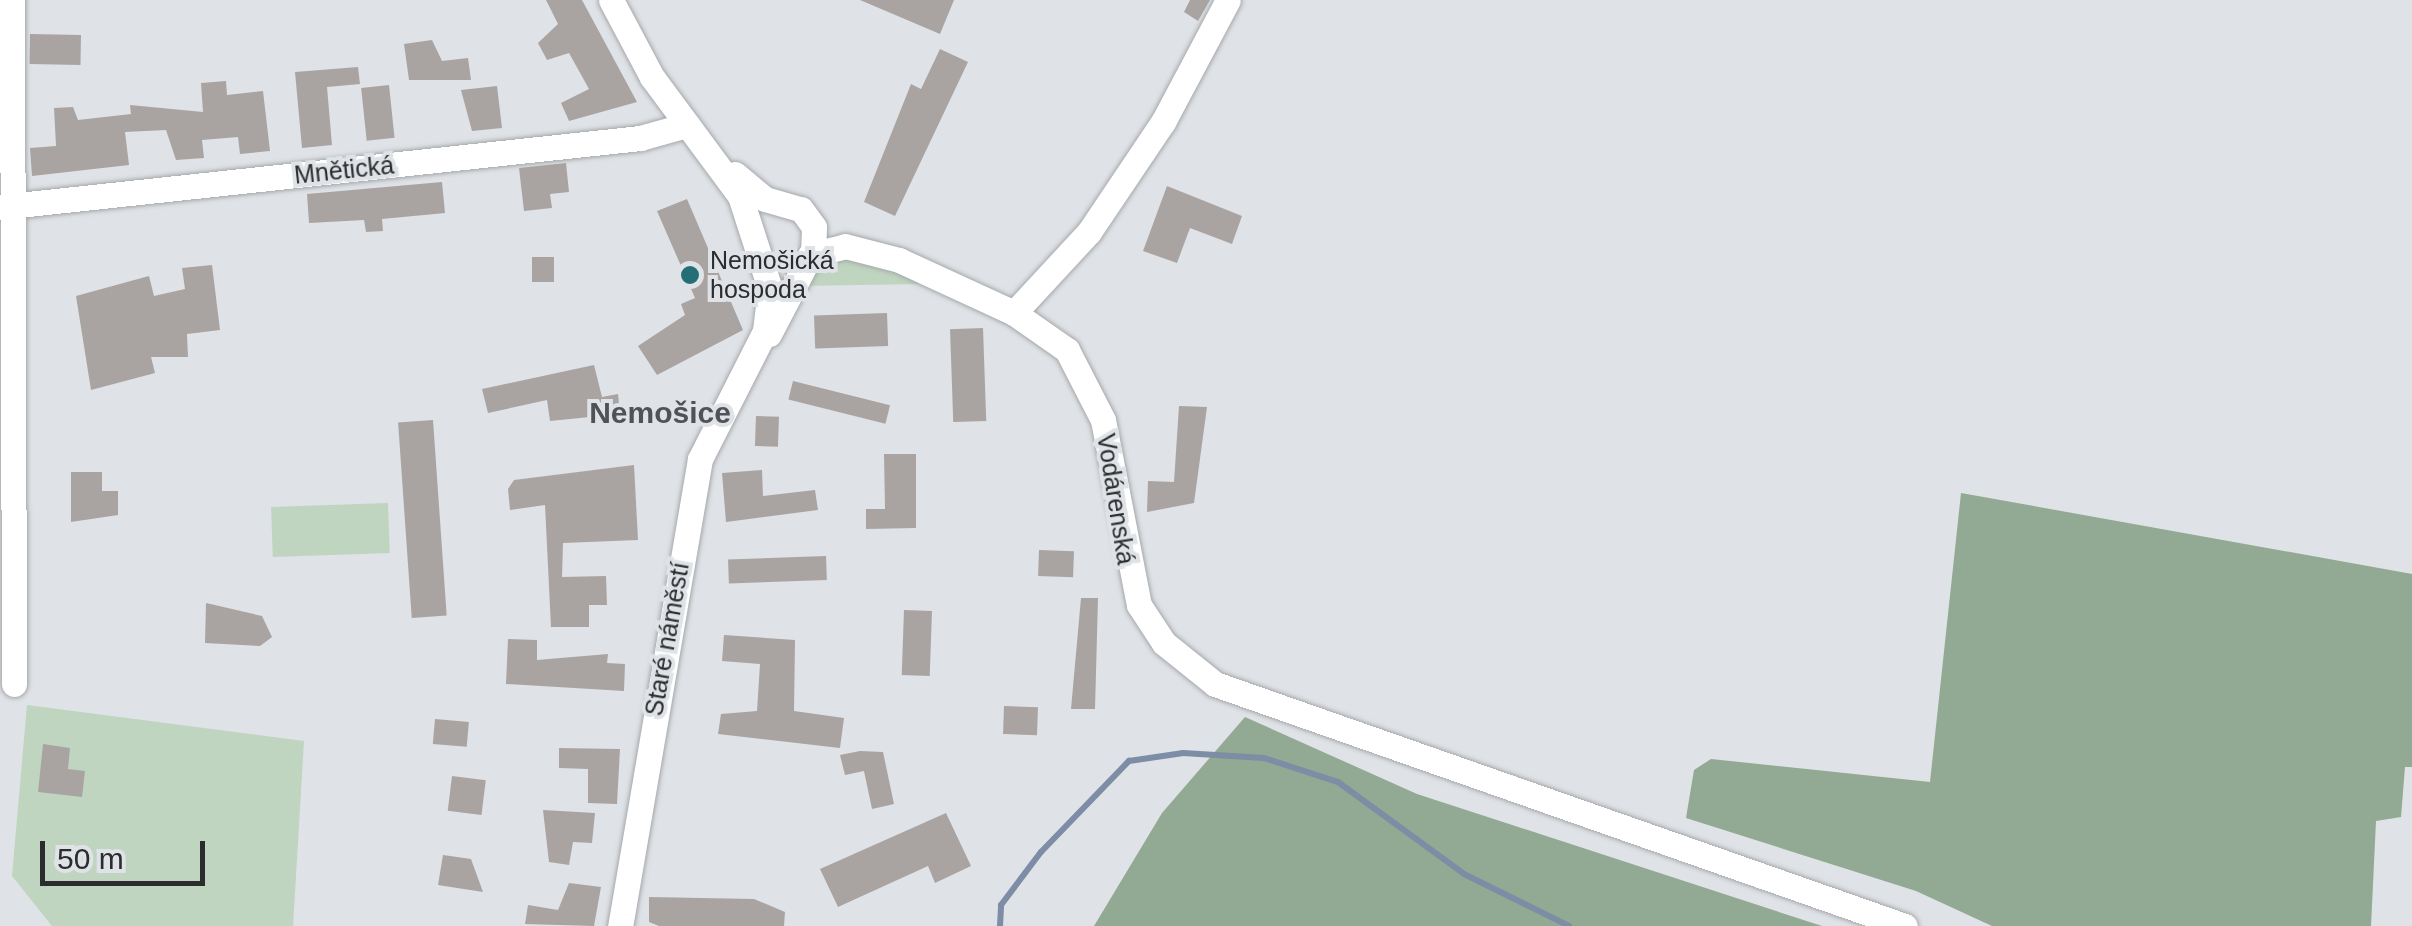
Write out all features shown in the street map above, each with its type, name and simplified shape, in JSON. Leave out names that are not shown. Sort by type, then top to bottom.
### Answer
[{"type":"street","points":[[12,0],[6,207],[14,684]]},
{"type":"street","points":[[611,0],[694,134],[758,195],[796,208],[816,233],[808,258],[785,268],[755,248],[761,213],[796,208]]},
{"type":"street","points":[[1014,313],[1088,232],[1163,122],[1228,0]]},
{"type":"street","name":"Mnětická","points":[[6,207],[694,134]]},
{"type":"street","name":"Staré náměstí","points":[[694,134],[746,207],[770,296],[748,363]]},
{"type":"street","name":"Vodárenská","points":[[796,208],[1014,313],[1067,350],[1096,399],[1130,578],[1164,643],[1215,684],[1393,751],[1905,926]]},
{"type":"street","name":"Vodárenská","points":[[808,258],[844,246],[899,260]]},
{"type":"street","name":"Staré náměstí","points":[[620,926],[697,471],[748,363],[808,258]]},
{"type":"green space","points":[[848,253],[926,284],[796,286],[815,263]]},
{"type":"green space","points":[[1961,493],[2412,574],[2412,767],[2405,767],[2401,817],[2376,821],[2371,926],[1992,926],[1916,891],[1686,818],[1694,770],[1711,759],[1930,782]]},
{"type":"green space","points":[[388,503],[390,553],[273,557],[271,507]]},
{"type":"green space","points":[[27,705],[304,741],[293,926],[52,926],[12,876]]},
{"type":"green space","points":[[1245,717],[1417,794],[1822,926],[1094,926],[1162,813]]},
{"type":"building","points":[[546,0],[582,0],[637,102],[569,121],[561,103],[589,89],[569,53],[547,60],[538,43],[558,24]]},
{"type":"building","points":[[860,0],[954,0],[940,34]]},
{"type":"building","points":[[1190,0],[1210,0],[1198,21],[1184,12]]},
{"type":"building","points":[[30,34],[81,35],[80,65],[29,64]]},
{"type":"building","points":[[432,40],[442,61],[468,58],[471,80],[409,80],[404,44]]},
{"type":"building","points":[[940,49],[968,62],[895,216],[864,202],[911,84],[921,89]]},
{"type":"building","points":[[358,67],[360,84],[327,87],[332,145],[302,148],[295,72]]},
{"type":"building","points":[[226,81],[227,95],[263,91],[270,151],[240,154],[238,137],[202,140],[204,158],[176,160],[166,130],[125,132],[129,165],[32,176],[30,148],[56,146],[54,108],[73,107],[78,120],[131,114],[130,105],[203,112],[201,83]]},
{"type":"building","points":[[389,85],[395,138],[367,141],[361,88]]},
{"type":"building","points":[[497,86],[502,128],[472,131],[461,90]]},
{"type":"building","points":[[566,163],[569,192],[550,194],[552,208],[524,211],[519,168]]},
{"type":"building","points":[[442,182],[445,213],[382,219],[383,231],[366,232],[364,220],[309,223],[307,194]]},
{"type":"building","points":[[1167,186],[1242,216],[1232,244],[1190,228],[1177,263],[1143,251]]},
{"type":"building","points":[[687,199],[743,330],[657,375],[638,346],[685,315],[681,304],[695,298],[657,211]]},
{"type":"building","points":[[532,257],[554,257],[554,282],[532,282]]},
{"type":"building","points":[[212,265],[220,330],[187,334],[188,357],[151,357],[155,373],[91,390],[76,296],[149,276],[154,296],[185,289],[182,268]]},
{"type":"building","points":[[887,313],[888,346],[815,349],[814,316]]},
{"type":"building","points":[[983,328],[986,421],[953,422],[950,329]]},
{"type":"building","points":[[594,365],[602,397],[618,394],[620,414],[550,421],[547,400],[488,413],[482,389]]},
{"type":"building","points":[[793,381],[890,405],[885,424],[788,399]]},
{"type":"building","points":[[1179,406],[1207,407],[1194,503],[1147,512],[1148,481],[1174,482]]},
{"type":"building","points":[[756,416],[779,417],[778,447],[755,446]]},
{"type":"building","points":[[433,420],[447,616],[412,618],[398,422]]},
{"type":"building","points":[[884,454],[916,454],[916,528],[866,529],[866,509],[885,509]]},
{"type":"building","points":[[634,465],[638,540],[563,543],[562,577],[606,576],[607,605],[589,605],[589,627],[551,627],[545,505],[510,510],[508,489],[514,480]]},
{"type":"building","points":[[762,470],[763,496],[815,490],[818,510],[726,522],[722,473]]},
{"type":"building","points":[[71,472],[102,472],[102,491],[118,491],[118,515],[71,522]]},
{"type":"building","points":[[1039,550],[1074,551],[1073,577],[1038,576]]},
{"type":"building","points":[[826,556],[827,580],[729,583],[728,559]]},
{"type":"building","points":[[1081,598],[1098,598],[1095,709],[1071,709]]},
{"type":"building","points":[[206,603],[262,616],[272,637],[260,646],[205,643]]},
{"type":"building","points":[[904,610],[932,611],[930,676],[902,675]]},
{"type":"building","points":[[724,635],[795,640],[794,711],[844,718],[840,748],[718,734],[721,714],[757,711],[760,664],[722,661]]},
{"type":"building","points":[[508,639],[537,640],[537,660],[608,654],[607,663],[625,664],[624,691],[506,684]]},
{"type":"building","points":[[1004,706],[1038,707],[1037,735],[1003,734]]},
{"type":"building","points":[[435,719],[469,722],[467,747],[433,744]]},
{"type":"building","points":[[43,744],[70,748],[68,769],[85,771],[82,797],[38,792]]},
{"type":"building","points":[[559,748],[620,749],[617,804],[588,803],[588,769],[559,768]]},
{"type":"building","points":[[883,752],[894,804],[872,809],[864,771],[845,775],[840,755]]},
{"type":"building","points":[[452,776],[486,780],[481,815],[448,811]]},
{"type":"building","points":[[543,810],[595,813],[592,843],[573,842],[569,865],[549,862]]},
{"type":"building","points":[[946,813],[971,866],[935,883],[928,866],[838,907],[820,869]]},
{"type":"building","points":[[443,855],[471,859],[483,892],[438,885]]},
{"type":"building","points":[[569,883],[601,887],[594,926],[525,924],[528,905],[558,910]]},
{"type":"building","points":[[649,897],[754,899],[785,912],[784,926],[659,926],[649,922]]},
{"type":"waterway","points":[[1000,926],[1001,905],[1041,852],[1129,761],[1183,753],[1264,758],[1338,782],[1464,874],[1569,926]]},
{"type":"place","name":"Nemošická hospoda","points":[[690,275]]},
{"type":"district","name":"Nemošice","points":[[660,413]]}]
